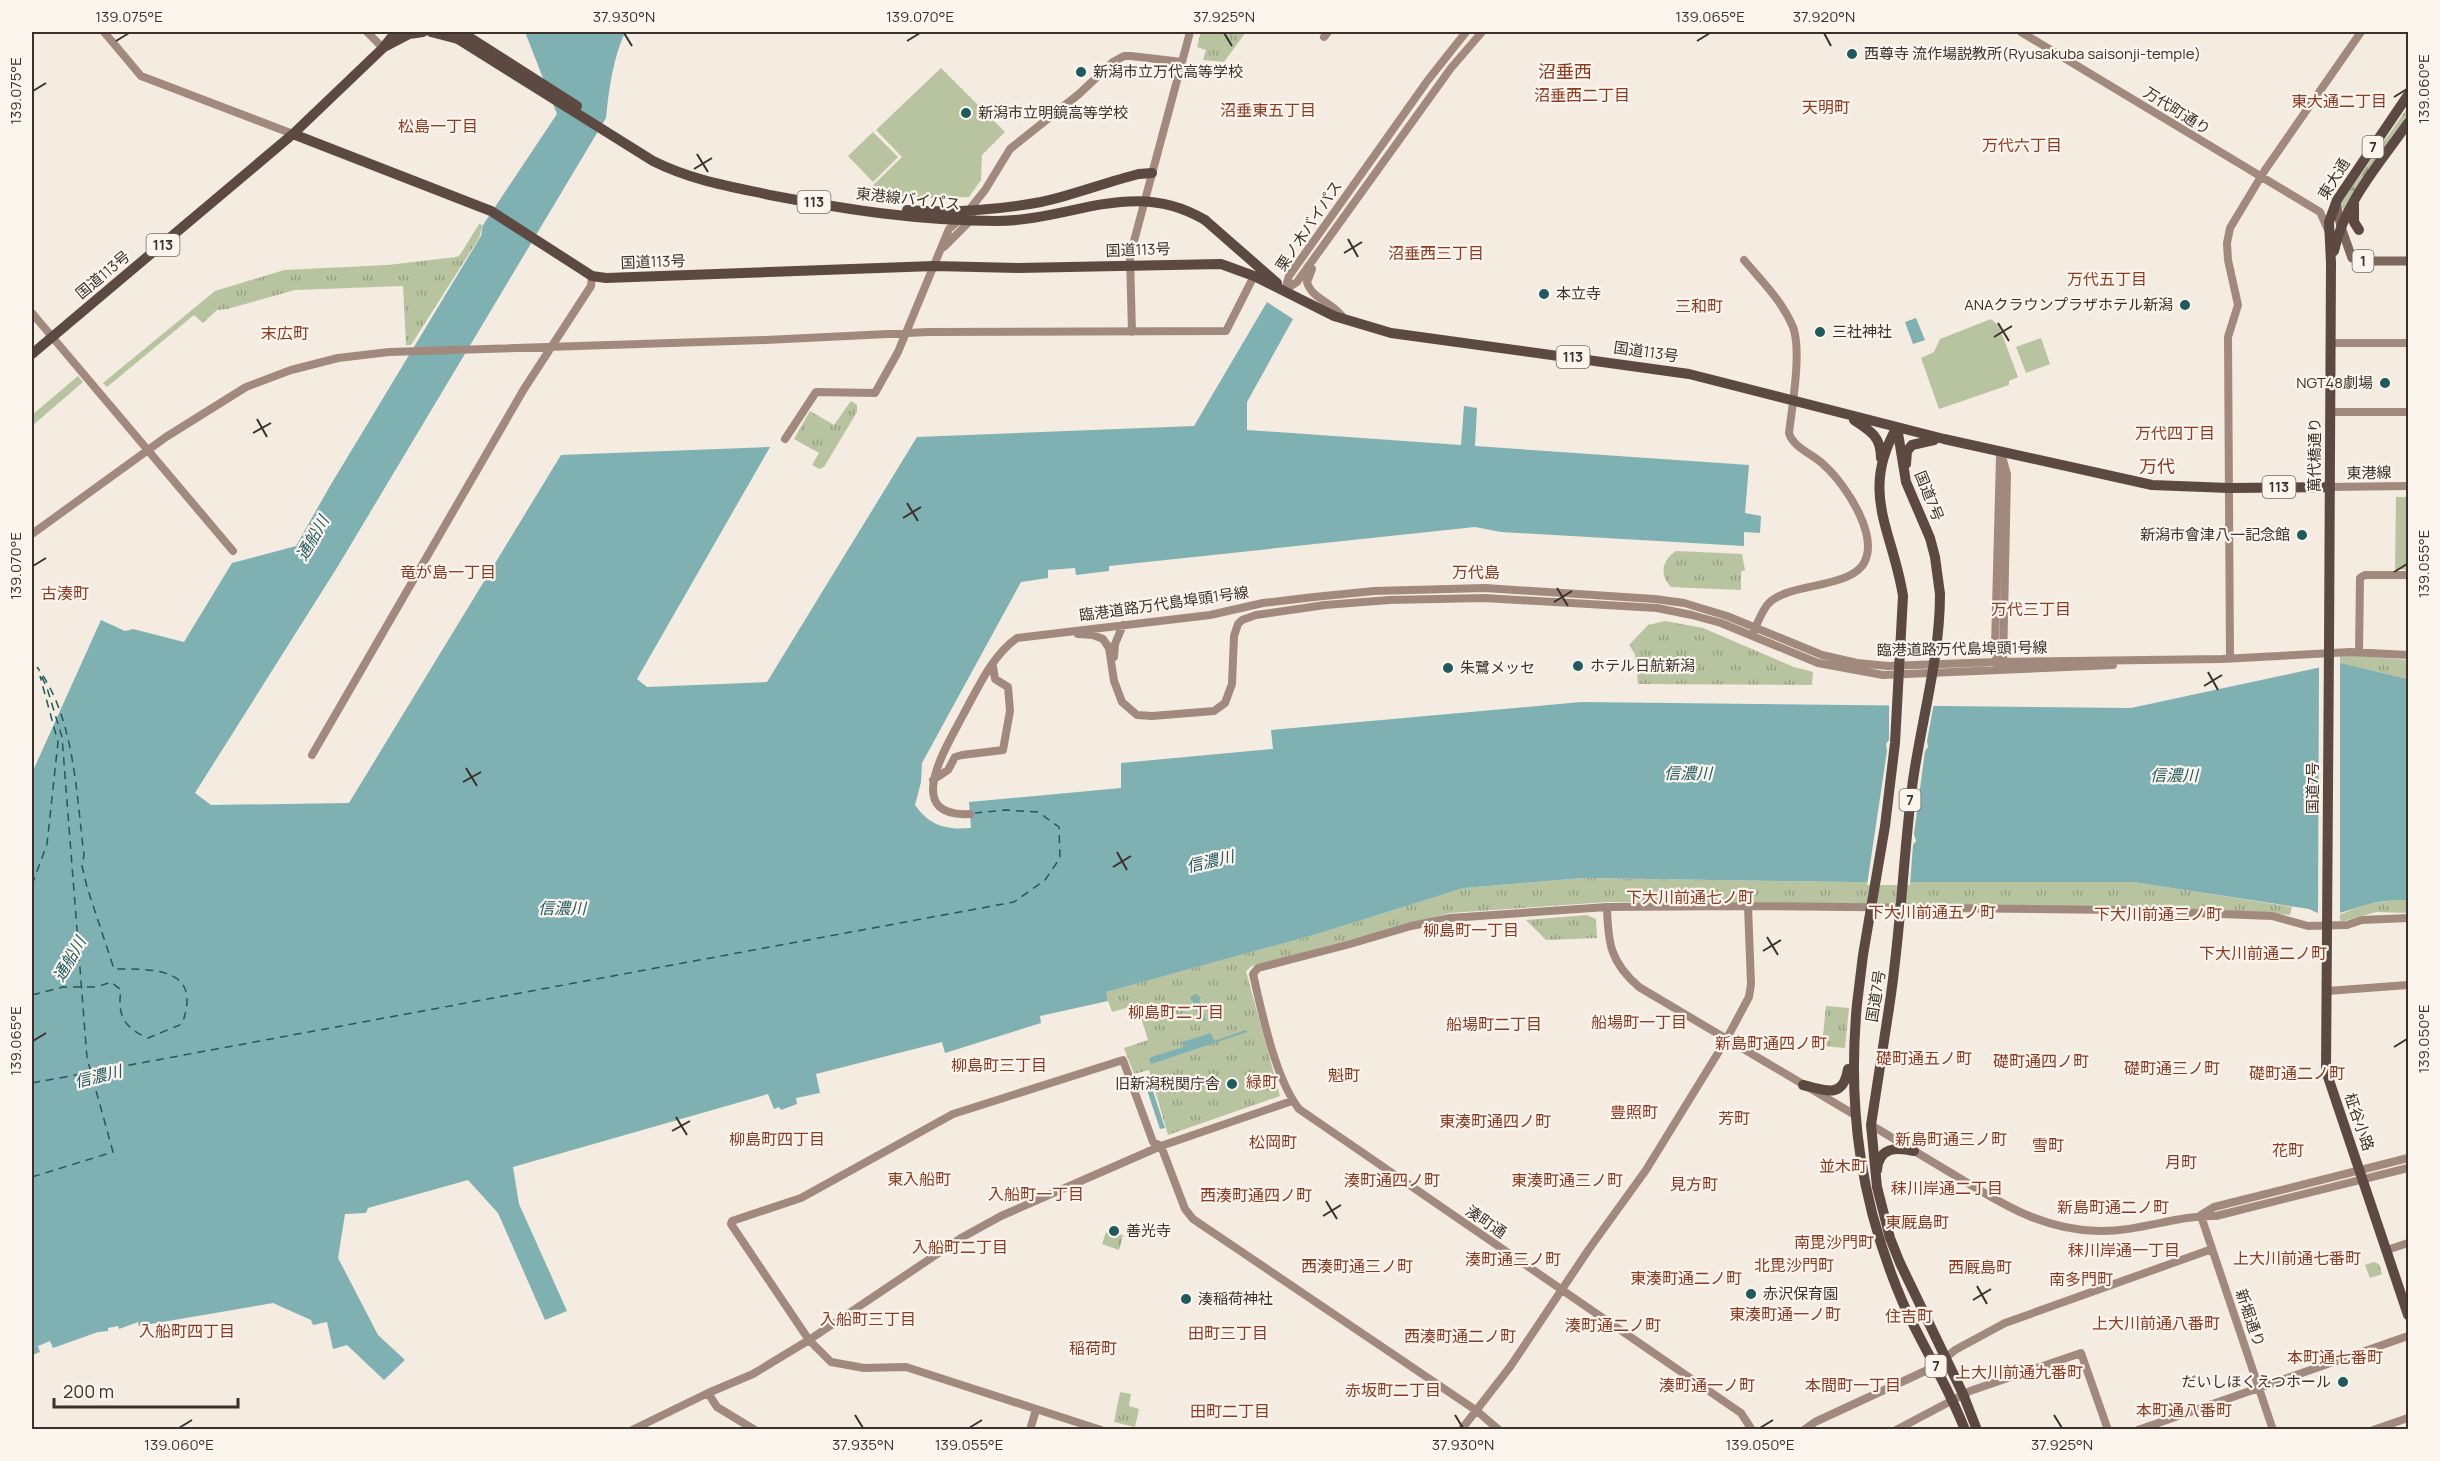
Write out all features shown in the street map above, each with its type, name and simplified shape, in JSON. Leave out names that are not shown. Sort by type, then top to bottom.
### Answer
[{"type":"highway","name":"113","points":[[292,134],[383,48],[396,32]]},
{"type":"highway","name":"113","points":[[383,48],[409,34],[423,32]]},
{"type":"highway","name":"東港線バイパス","points":[[430,32],[460,34],[656,156],[707,177],[793,194],[880,208],[951,211],[1005,207],[1043,201],[1139,174],[1152,173]]},
{"type":"highway","name":"東港線バイパス","points":[[460,34],[653,161],[681,174],[707,182],[791,199],[914,218],[1018,220],[1109,202],[1137,200],[1172,206],[1205,220],[1285,291]]},
{"type":"highway","name":"東大通","points":[[2329,228],[2337,200],[2409,94]]},
{"type":"highway","name":"東大通","points":[[2341,227],[2354,201],[2409,123]]},
{"type":"highway","name":"国道113号","points":[[32,354],[292,134],[491,211],[592,276],[606,279],[934,266],[1018,268],[1210,263],[1236,268],[1344,319],[1379,330],[1689,374],[1944,440],[2152,485],[2229,488],[2330,487]]},
{"type":"highway","points":[[2354,201],[2354,222],[2359,230]]},
{"type":"highway","name":"萬代橋通り","points":[[2331,264],[2341,247],[2341,227]]},
{"type":"highway","name":"萬代橋通り","points":[[2329,228],[2331,264],[2329,646]]},
{"type":"highway","points":[[1844,414],[1871,431],[1878,439],[1881,448],[1879,483]]},
{"type":"highway","name":"国道7号","points":[[1897,427],[1906,482],[1930,538],[1941,594],[1939,629],[1911,798],[1896,963],[1871,1125],[1877,1187],[1882,1212],[1897,1255],[1946,1358],[1965,1430]]},
{"type":"highway","name":"国道7号","points":[[1897,427],[1886,451],[1879,483],[1881,514],[1899,571],[1903,596],[1895,743],[1885,826],[1863,955],[1854,1031],[1852,1072],[1855,1115],[1863,1183],[1877,1236],[1903,1303],[1936,1366],[1958,1397],[1977,1430]]},
{"type":"highway","points":[[1906,482],[1908,472],[1905,462],[1909,448],[1920,442],[1944,440]]},
{"type":"highway","name":"国道7号","points":[[2327,931],[2329,646]]},
{"type":"highway","name":"柾谷小路","points":[[2327,931],[2326,1071],[2409,1315]]},
{"type":"highway","points":[[1803,1085],[1834,1091],[1843,1086],[1854,1031]]},
{"type":"highway","points":[[1855,1115],[1871,1125]]},
{"type":"highway","points":[[1877,1187],[1878,1164],[1883,1154],[1896,1148],[1914,1151]]},
{"type":"main road","points":[[2337,200],[2341,227]]},
{"type":"main road","points":[[2341,247],[2359,230]]},
{"type":"main road","name":"1","points":[[2341,247],[2358,260],[2409,261]]},
{"type":"street","points":[[104,32],[141,76],[292,134]]},
{"type":"street","points":[[367,32],[383,48]]},
{"type":"street","points":[[1132,332],[1129,265],[1190,32]]},
{"type":"street","name":"栗ノ木バイパス","points":[[1285,291],[1289,276],[1434,70],[1466,32]]},
{"type":"street","name":"栗ノ木バイパス","points":[[1285,291],[1297,282],[1333,235],[1451,68],[1482,32]]},
{"type":"street","name":"万代町通り","points":[[2021,32],[2320,212]]},
{"type":"street","points":[[2230,659],[2228,337],[2238,304],[2228,260],[2227,243],[2230,228],[2261,177],[2361,32]]},
{"type":"street","points":[[785,439],[816,392],[875,393],[906,333],[942,250],[973,217],[985,190],[1010,149],[1020,139],[1079,94],[1119,58],[1131,56],[1182,62]]},
{"type":"street","points":[[2337,200],[2329,208],[2320,212],[2341,247]]},
{"type":"street","points":[[1333,235],[1312,269],[1307,282],[1312,293],[1333,306],[1344,319]]},
{"type":"street","points":[[1744,260],[1781,306],[1793,327],[1797,356],[1791,401],[1789,433],[1791,440],[1821,462],[1841,483],[1853,502],[1868,539],[1867,555],[1859,569],[1849,576],[1774,600],[1764,609],[1751,637]]},
{"type":"street","points":[[312,755],[549,348],[591,286],[592,276]]},
{"type":"street","points":[[32,534],[205,411],[246,387],[291,370],[338,358],[389,352],[549,348],[906,333],[1226,331],[1254,276]]},
{"type":"street","points":[[32,313],[232,551]]},
{"type":"street","points":[[2331,343],[2409,343]]},
{"type":"street","points":[[2331,412],[2409,412]]},
{"type":"street","points":[[2000,671],[1998,484],[2001,453]]},
{"type":"street","name":"東港線","points":[[2330,487],[2409,486]]},
{"type":"street","points":[[2359,651],[2360,578],[2366,575],[2409,575]]},
{"type":"street","name":"臨港道路万代島埠頭1号線","points":[[1068,632],[1217,613],[1263,603],[1374,591],[1497,588],[1674,601],[1717,612],[1812,652],[1857,663],[1892,666],[2230,659],[2359,651],[2409,655]]},
{"type":"street","name":"臨港道路万代島埠頭1号線","points":[[1068,632],[1093,635],[1103,639],[1109,648],[1122,702],[1137,715],[1214,711],[1225,703],[1230,695],[1234,636],[1238,624],[1256,615],[1325,605],[1389,600],[1484,598],[1657,608],[1707,619],[1818,663],[1857,672],[1893,675],[2068,669],[2134,662]]},
{"type":"street","points":[[1217,613],[1231,617],[1238,624]]},
{"type":"street","points":[[1113,672],[1115,644],[1123,625]]},
{"type":"street","points":[[970,814],[954,815],[945,811],[935,797],[933,780],[937,763],[986,674],[1004,647],[1017,638],[1068,632]]},
{"type":"street","points":[[933,780],[948,770],[955,758],[962,754],[1003,750],[1010,711],[1008,687],[995,679],[993,666]]},
{"type":"street","points":[[1461,1430],[1510,1367],[1646,1170],[1726,1040],[1749,997],[1751,984],[1748,906]]},
{"type":"street","points":[[632,1430],[753,1374],[981,1227],[1161,1146],[1292,1101],[1273,1050],[1262,1010],[1253,974],[1258,968],[1411,926],[1450,918],[1607,907],[1748,906],[2120,910],[2272,916],[2308,926],[2347,925],[2362,920],[2409,918]]},
{"type":"street","points":[[1607,907],[1609,939],[1613,956],[1628,977],[1655,997],[1855,1115]]},
{"type":"street","points":[[2327,991],[2409,985]]},
{"type":"street","points":[[1101,1430],[906,1367],[864,1368],[831,1362],[809,1340],[731,1224],[732,1221],[801,1198],[953,1114],[1123,1060],[1153,1142],[1161,1146],[1185,1209],[1193,1219],[1477,1411],[1499,1430]]},
{"type":"street","name":"湊町通","points":[[1292,1101],[1306,1116],[1741,1413],[1752,1430]]},
{"type":"street","points":[[1871,1125],[2016,1212],[2058,1227],[2099,1232],[2119,1231],[2201,1216],[2216,1216],[2361,1175],[2409,1158]]},
{"type":"street","points":[[2361,1175],[2409,1168]]},
{"type":"street","name":"新堀通り","points":[[2201,1216],[2273,1430]]},
{"type":"street","points":[[2386,1250],[2409,1243]]},
{"type":"street","points":[[1804,1430],[1815,1422],[1936,1366],[1955,1350],[2005,1323],[2212,1249]]},
{"type":"street","points":[[2138,1430],[2409,1336]]},
{"type":"street","points":[[1896,1430],[1958,1397],[2081,1353],[2108,1430]]},
{"type":"street","points":[[708,1393],[717,1407],[754,1430]]},
{"type":"street","points":[[1030,1430],[1036,1410]]},
{"type":"street","points":[[2373,1430],[2409,1418]]},
{"type":"green space","points":[[1201,32],[1246,32],[1224,62],[1203,60],[1206,50],[1197,47]]},
{"type":"green space","points":[[941,68],[1005,132],[982,155],[981,180],[969,197],[929,198],[864,194],[902,157],[876,130]]},
{"type":"green space","points":[[2408,107],[2408,115],[2344,210],[2341,208],[2341,203]]},
{"type":"green space","points":[[873,132],[898,157],[873,182],[848,156]]},
{"type":"green space","points":[[479,224],[483,225],[479,238],[411,345],[406,345],[403,286],[295,290],[217,310],[203,323],[194,315],[107,387],[103,383],[215,291],[284,270],[388,265],[456,257],[460,255]]},
{"type":"green space","points":[[1991,319],[1999,326],[2018,377],[2009,381],[2009,385],[1939,409],[1921,358],[1934,352],[1940,339]]},
{"type":"green space","points":[[2041,338],[2050,364],[2026,373],[2016,347]]},
{"type":"green space","points":[[78,376],[83,382],[32,426],[32,415]]},
{"type":"green space","points":[[851,401],[857,405],[857,412],[824,467],[819,469],[812,465],[819,453],[794,439],[810,411],[834,425]]},
{"type":"green space","points":[[2396,497],[2408,497],[2408,570],[2395,569]]},
{"type":"green space","points":[[1676,551],[1742,554],[1745,570],[1741,572],[1741,590],[1671,587],[1665,578],[1664,568],[1665,563]]},
{"type":"green space","points":[[1665,621],[1703,628],[1794,667],[1813,672],[1812,685],[1638,684],[1635,654],[1629,645],[1648,625]]},
{"type":"green space","points":[[2340,654],[2408,660],[2408,679],[2340,663]]},
{"type":"green space","points":[[1583,878],[1851,882],[2134,882],[2292,907],[2290,915],[2236,911],[1978,905],[1608,902],[1450,913],[1252,966],[1246,971],[1280,1096],[1168,1135],[1149,1070],[1134,1074],[1124,1048],[1148,1040],[1137,1005],[1112,1012],[1105,992],[1317,934],[1464,888]]},
{"type":"green space","points":[[2408,900],[2408,913],[2376,912],[2341,922],[2339,915],[2366,904]]},
{"type":"green space","points":[[1587,915],[1596,919],[1597,938],[1546,940],[1526,920]]},
{"type":"green space","points":[[1826,1006],[1849,1008],[1845,1048],[1822,1046]]},
{"type":"green space","points":[[1106,1232],[1115,1236],[1116,1234],[1123,1235],[1119,1250],[1102,1244]]},
{"type":"green space","points":[[2374,1262],[2379,1264],[2382,1274],[2370,1278],[2365,1265]]},
{"type":"green space","points":[[1120,1392],[1131,1394],[1129,1406],[1139,1409],[1135,1427],[1114,1422]]},
{"type":"water","name":"信濃川","points":[[525,32],[625,32],[612,74],[606,118],[338,566],[195,793],[211,805],[349,803],[561,455],[770,447],[637,679],[647,687],[767,682],[917,437],[1194,426],[1267,302],[1293,319],[1247,402],[1247,430],[1461,445],[1464,406],[1477,408],[1475,446],[1749,465],[1745,513],[1761,516],[1760,533],[1744,532],[1744,546],[1501,532],[1475,527],[1109,566],[1109,571],[1076,575],[1075,568],[1048,570],[1048,578],[1021,582],[922,763],[921,782],[915,805],[933,822],[946,827],[971,828],[969,802],[1121,788],[1121,763],[1273,749],[1271,730],[1581,702],[2131,708],[2340,663],[2408,679],[2408,900],[2375,903],[2330,915],[2316,913],[2309,909],[2133,882],[1851,882],[1583,878],[1464,888],[1317,934],[1106,992],[1108,1001],[1040,1016],[1041,1023],[945,1053],[942,1042],[816,1074],[820,1093],[796,1098],[797,1104],[781,1110],[779,1107],[774,1109],[768,1094],[513,1167],[519,1204],[567,1311],[545,1320],[498,1213],[468,1180],[368,1208],[366,1213],[345,1214],[338,1258],[378,1335],[405,1360],[384,1380],[347,1345],[333,1349],[327,1322],[313,1325],[311,1320],[273,1303],[139,1326],[138,1322],[119,1329],[118,1326],[108,1328],[108,1331],[98,1332],[53,1348],[50,1341],[38,1346],[40,1352],[32,1355],[32,773],[101,620],[125,631],[133,629],[184,642],[232,563],[296,546],[481,236],[483,225],[557,114]]},
{"type":"water","points":[[1916,318],[1925,340],[1913,344],[1905,322]]},
{"type":"water","points":[[1197,994],[1206,1020],[1200,1022],[1191,996]]},
{"type":"water","points":[[1246,1030],[1247,1032],[1151,1064],[1149,1058],[1183,1047],[1182,1042],[1211,1033],[1214,1041]]},
{"type":"water","points":[[1148,1076],[1165,1128],[1160,1129],[1143,1078]]},
{"type":"pier","points":[[2340,660],[2340,918],[2318,917],[2319,665]]},
{"type":"pier","points":[[1889,702],[1934,703],[1914,834],[1916,841],[1913,845],[1910,885],[1867,885],[1887,751],[1886,744],[1889,740]]},
{"type":"ferry route","points":[[32,995],[63,987],[97,987],[111,982],[121,990],[120,1007],[124,1020],[133,1030],[148,1038],[182,1024],[187,1005],[186,991],[171,975],[159,971],[114,969],[82,866],[84,855],[79,807],[66,733],[50,687],[37,667]]},
{"type":"ferry route","points":[[32,1177],[113,1152],[87,1058],[62,737],[47,688],[39,671]]},
{"type":"ferry route","points":[[32,885],[47,844],[58,742],[40,676]]},
{"type":"ferry route","points":[[32,1083],[1014,902],[1045,880],[1060,858],[1059,827],[1038,812],[1005,810],[975,813]]},
{"type":"place","name":"西尊寺 流作場説教所(Ryusakuba saisonji-temple)","points":[[1852,54]]},
{"type":"place","name":"新潟市立万代高等学校","points":[[1081,72]]},
{"type":"place","name":"新潟市立明鏡高等学校","points":[[966,113]]},
{"type":"place","name":"本立寺","points":[[1544,294]]},
{"type":"place","name":"ANAクラウンプラザホテル新潟","points":[[2185,305]]},
{"type":"place","name":"三社神社","points":[[1820,332]]},
{"type":"place","name":"NGT48劇場","points":[[2385,383]]},
{"type":"place","name":"新潟市會津八一記念館","points":[[2302,535]]},
{"type":"place","name":"ホテル日航新潟","points":[[1578,666]]},
{"type":"place","name":"朱鷺メッセ","points":[[1448,668]]},
{"type":"place","name":"旧新潟税関庁舎","points":[[1232,1084]]},
{"type":"place","name":"善光寺","points":[[1114,1231]]},
{"type":"place","name":"赤沢保育園","points":[[1751,1294]]},
{"type":"place","name":"湊稲荷神社","points":[[1186,1299]]},
{"type":"place","name":"だいしほくえつホール","points":[[2343,1382]]},
{"type":"district","name":"沼垂西","points":[[1565,72]]},
{"type":"district","name":"沼垂西二丁目","points":[[1582,95]]},
{"type":"district","name":"東大通二丁目","points":[[2339,101]]},
{"type":"district","name":"天明町","points":[[1826,107]]},
{"type":"district","name":"沼垂東五丁目","points":[[1268,110]]},
{"type":"district","name":"松島一丁目","points":[[438,126]]},
{"type":"district","name":"万代六丁目","points":[[2022,145]]},
{"type":"district","name":"沼垂西三丁目","points":[[1436,253]]},
{"type":"district","name":"万代五丁目","points":[[2107,279]]},
{"type":"district","name":"三和町","points":[[1699,306]]},
{"type":"district","name":"末広町","points":[[285,333]]},
{"type":"district","name":"万代四丁目","points":[[2175,433]]},
{"type":"district","name":"万代","points":[[2157,467]]},
{"type":"district","name":"竜が島一丁目","points":[[448,572]]},
{"type":"district","name":"万代島","points":[[1476,572]]},
{"type":"district","name":"古湊町","points":[[65,593]]},
{"type":"district","name":"万代三丁目","points":[[2031,609]]},
{"type":"district","name":"下大川前通七ノ町","points":[[1690,897]]},
{"type":"district","name":"下大川前通五ノ町","points":[[1932,912]]},
{"type":"district","name":"下大川前通三ノ町","points":[[2158,914]]},
{"type":"district","name":"柳島町一丁目","points":[[1471,930]]},
{"type":"district","name":"下大川前通二ノ町","points":[[2263,953]]},
{"type":"district","name":"柳島町二丁目","points":[[1176,1012]]},
{"type":"district","name":"船場町一丁目","points":[[1639,1022]]},
{"type":"district","name":"船場町二丁目","points":[[1494,1024]]},
{"type":"district","name":"新島町通四ノ町","points":[[1771,1043]]},
{"type":"district","name":"礎町通五ノ町","points":[[1924,1058]]},
{"type":"district","name":"礎町通四ノ町","points":[[2041,1061]]},
{"type":"district","name":"柳島町三丁目","points":[[999,1065]]},
{"type":"district","name":"礎町通三ノ町","points":[[2172,1068]]},
{"type":"district","name":"礎町通二ノ町","points":[[2297,1073]]},
{"type":"district","name":"魁町","points":[[1344,1075]]},
{"type":"district","name":"緑町","points":[[1262,1082]]},
{"type":"district","name":"豊照町","points":[[1634,1112]]},
{"type":"district","name":"芳町","points":[[1734,1118]]},
{"type":"district","name":"東湊町通四ノ町","points":[[1495,1121]]},
{"type":"district","name":"柳島町四丁目","points":[[777,1139]]},
{"type":"district","name":"新島町通三ノ町","points":[[1951,1139]]},
{"type":"district","name":"松岡町","points":[[1273,1142]]},
{"type":"district","name":"雪町","points":[[2048,1145]]},
{"type":"district","name":"花町","points":[[2288,1150]]},
{"type":"district","name":"月町","points":[[2181,1162]]},
{"type":"district","name":"並木町","points":[[1843,1166]]},
{"type":"district","name":"東入船町","points":[[919,1179]]},
{"type":"district","name":"湊町通四ノ町","points":[[1392,1180]]},
{"type":"district","name":"東湊町通三ノ町","points":[[1567,1180]]},
{"type":"district","name":"見方町","points":[[1694,1184]]},
{"type":"district","name":"秣川岸通二丁目","points":[[1947,1188]]},
{"type":"district","name":"入船町一丁目","points":[[1036,1194]]},
{"type":"district","name":"西湊町通四ノ町","points":[[1256,1195]]},
{"type":"district","name":"新島町通二ノ町","points":[[2113,1207]]},
{"type":"district","name":"東厩島町","points":[[1917,1222]]},
{"type":"district","name":"南毘沙門町","points":[[1834,1242]]},
{"type":"district","name":"入船町二丁目","points":[[960,1247]]},
{"type":"district","name":"秣川岸通一丁目","points":[[2124,1250]]},
{"type":"district","name":"上大川前通七番町","points":[[2297,1258]]},
{"type":"district","name":"湊町通三ノ町","points":[[1513,1259]]},
{"type":"district","name":"北毘沙門町","points":[[1794,1265]]},
{"type":"district","name":"西湊町通三ノ町","points":[[1357,1266]]},
{"type":"district","name":"西厩島町","points":[[1980,1267]]},
{"type":"district","name":"東湊町通二ノ町","points":[[1686,1278]]},
{"type":"district","name":"南多門町","points":[[2081,1279]]},
{"type":"district","name":"東湊町通一ノ町","points":[[1785,1314]]},
{"type":"district","name":"住吉町","points":[[1909,1316]]},
{"type":"district","name":"入船町三丁目","points":[[868,1319]]},
{"type":"district","name":"上大川前通八番町","points":[[2156,1323]]},
{"type":"district","name":"湊町通二ノ町","points":[[1613,1325]]},
{"type":"district","name":"入船町四丁目","points":[[187,1331]]},
{"type":"district","name":"田町三丁目","points":[[1228,1333]]},
{"type":"district","name":"西湊町通二ノ町","points":[[1460,1336]]},
{"type":"district","name":"稲荷町","points":[[1093,1348]]},
{"type":"district","name":"本町通七番町","points":[[2335,1357]]},
{"type":"district","name":"上大川前通九番町","points":[[2019,1372]]},
{"type":"district","name":"湊町通一ノ町","points":[[1707,1385]]},
{"type":"district","name":"本間町一丁目","points":[[1853,1385]]},
{"type":"district","name":"赤坂町二丁目","points":[[1393,1390]]},
{"type":"district","name":"本町通八番町","points":[[2184,1410]]},
{"type":"district","name":"田町二丁目","points":[[1230,1411]]},
{"type":"water label","name":"通船川","points":[[312,538]]},
{"type":"water label","name":"通船川","points":[[69,959]]}]
